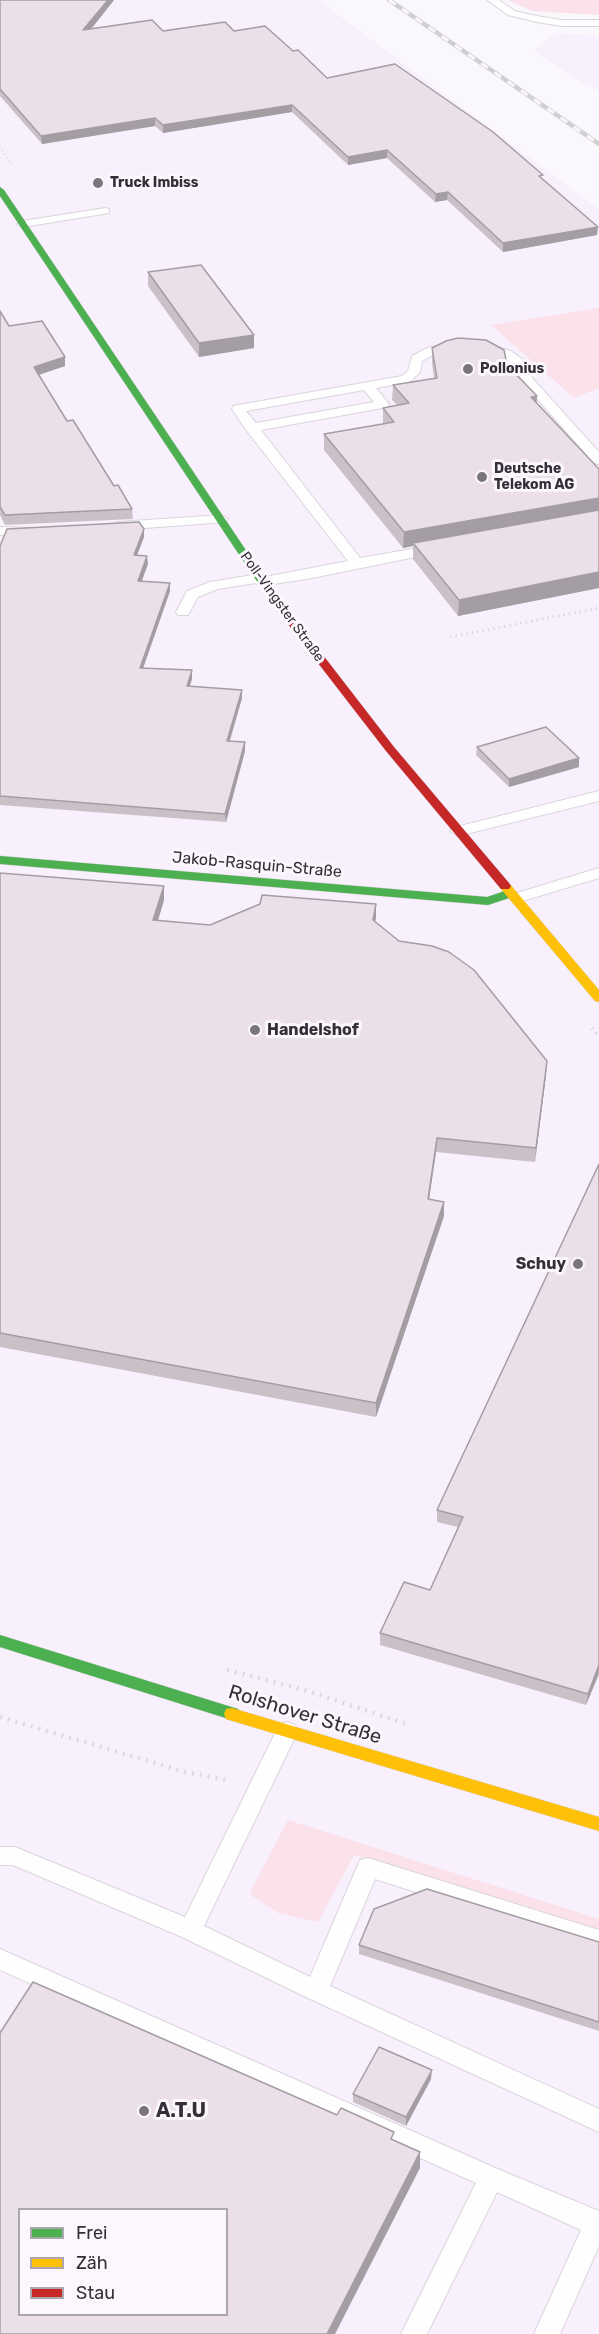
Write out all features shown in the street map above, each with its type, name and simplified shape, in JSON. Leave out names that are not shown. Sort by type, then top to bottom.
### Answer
[{"type":"street","name":"Poll-Vingster Straße","points":[[0,190],[260,580],[330,674],[458,831],[599,998]]},
{"type":"street","name":"Jakob-Rasquin-Straße","points":[[0,860],[488,901],[513,896]]},
{"type":"street","name":"Rolshover Straße","points":[[0,1641],[287,1731],[599,1824]]},
{"type":"lane","points":[[492,0],[512,13],[537,19],[562,23],[599,23]]},
{"type":"lane","points":[[23,224],[105,211]]},
{"type":"lane","points":[[357,563],[238,409],[406,379],[414,372],[416,359],[446,346],[477,346],[507,354],[519,363],[527,380],[599,460]]},
{"type":"lane","points":[[252,428],[383,404],[367,386]]},
{"type":"lane","points":[[108,527],[221,519]]},
{"type":"lane","points":[[0,531],[48,531]]},
{"type":"lane","points":[[183,612],[192,594],[215,585],[312,574],[448,546]]},
{"type":"lane","points":[[458,831],[599,796]]},
{"type":"lane","points":[[513,896],[599,873]]},
{"type":"lane","points":[[190,1930],[287,1731]]},
{"type":"lane","points":[[0,1856],[15,1856],[190,1930],[316,1991],[599,2121]]},
{"type":"lane","points":[[316,1991],[368,1867],[599,1940]]},
{"type":"lane","points":[[0,1959],[597,2224],[548,2334]]},
{"type":"lane","points":[[414,2334],[491,2178]]},
{"type":"path","points":[[450,637],[599,608]]},
{"type":"path","points":[[216,1667],[308,1691],[416,1727]]},
{"type":"path","points":[[0,1717],[185,1772],[261,1786]]},
{"type":"shaded area","points":[[0,0],[318,0],[599,209],[599,2334],[0,2334]]},
{"type":"shaded area","points":[[508,0],[599,0],[599,15],[532,11]]},
{"type":"shaded area","points":[[557,33],[599,36],[599,91],[583,84],[533,50]]},
{"type":"shaded area","points":[[599,308],[599,388],[574,398],[491,325]]},
{"type":"shaded area","points":[[288,1820],[599,1919],[599,1931],[354,1855],[318,1922],[278,1913],[249,1894]]},
{"type":"building","points":[[0,0],[108,0],[83,30],[152,20],[163,31],[225,22],[234,31],[265,26],[293,51],[298,50],[327,78],[395,64],[493,132],[598,227],[503,243],[448,192],[436,194],[387,150],[348,157],[292,105],[163,125],[155,118],[41,136],[0,89]]},
{"type":"building","points":[[201,265],[254,335],[199,343],[148,272]]},
{"type":"building","points":[[0,311],[9,326],[42,321],[65,357],[34,367],[67,421],[73,420],[114,486],[118,485],[132,509],[5,515],[0,507]]},
{"type":"building","points":[[458,338],[486,340],[504,350],[507,365],[537,396],[531,397],[599,469],[599,498],[404,532],[324,434],[394,422],[383,408],[409,403],[393,385],[437,378],[432,348]]},
{"type":"building","points":[[599,510],[599,572],[459,600],[413,543]]},
{"type":"building","points":[[139,522],[144,529],[134,555],[147,556],[138,581],[170,583],[140,668],[192,670],[187,686],[242,690],[227,741],[245,742],[225,814],[0,796],[0,546],[7,529]]},
{"type":"building","points":[[546,727],[579,758],[509,779],[477,747]]},
{"type":"building","points":[[0,873],[164,886],[153,920],[210,925],[260,904],[262,895],[376,904],[373,920],[399,941],[432,946],[449,952],[474,970],[547,1061],[536,1148],[437,1138],[428,1199],[444,1202],[376,1403],[0,1333]]},
{"type":"building","points":[[599,1164],[599,1665],[588,1694],[380,1633],[404,1582],[430,1590],[463,1517],[437,1510]]},
{"type":"building","points":[[427,1889],[599,1942],[599,2022],[359,1945],[374,1909]]},
{"type":"building","name":"A.T.U","points":[[33,1982],[337,2115],[341,2108],[394,2132],[391,2139],[420,2152],[327,2334],[0,2334],[0,2033]]},
{"type":"building","points":[[379,2047],[432,2070],[406,2117],[353,2094]]},
{"type":"railway","points":[[389,0],[599,144]]},
{"type":"traffic: fast","points":[[0,190],[271,595]]},
{"type":"traffic: fast","points":[[0,860],[488,901],[511,893]]},
{"type":"traffic: fast","points":[[0,1641],[232,1714]]},
{"type":"traffic: slow","points":[[505,886],[599,998]]},
{"type":"traffic: slow","points":[[232,1714],[599,1824]]},
{"type":"traffic: jam","points":[[271,595],[390,749],[505,886]]},
{"type":"place","name":"Truck Imbiss","points":[[98,183]]},
{"type":"place","name":"Pollonius","points":[[468,369]]},
{"type":"place","name":"Deutsche Telekom AG","points":[[482,477]]},
{"type":"place","name":"Handelshof","points":[[255,1030]]},
{"type":"place","name":"Schuy","points":[[578,1264]]},
{"type":"place","name":"A.T.U","points":[[144,2111]]}]
